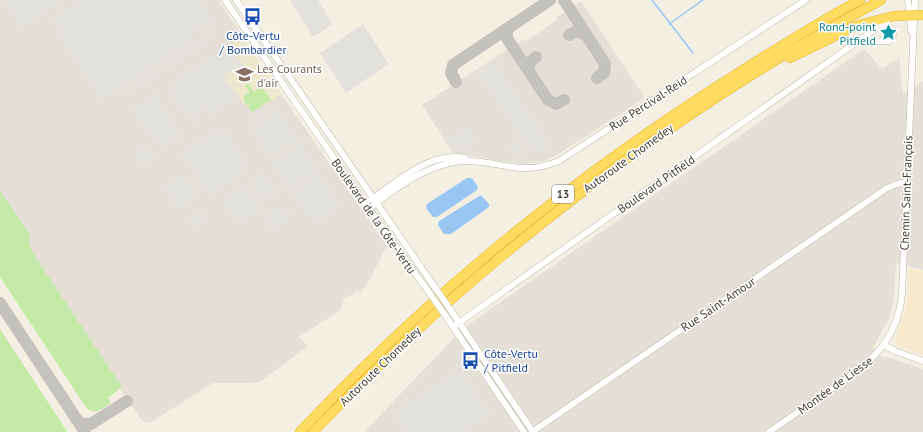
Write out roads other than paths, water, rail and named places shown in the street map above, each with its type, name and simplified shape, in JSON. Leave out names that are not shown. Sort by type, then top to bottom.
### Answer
[{"type":"highway","name":"Autoroute Chomedey","points":[[300,432],[352,378],[430,304],[493,250],[565,193],[639,138],[714,87],[814,26],[860,0]]},
{"type":"highway","name":"Autoroute Chomedey","points":[[313,432],[413,333],[523,238],[651,142],[750,76],[881,0]]},
{"type":"highway","points":[[750,76],[858,25],[894,16],[923,14]]},
{"type":"street","name":"Boulevard de la Côte-Vertu","points":[[224,0],[369,209],[447,318],[524,432]]},
{"type":"street","name":"Boulevard de la Côte-Vertu","points":[[236,0],[459,322],[533,432]]},
{"type":"street","name":"Rue Percival-Reid","points":[[369,209],[374,201],[432,161],[455,157],[525,169],[542,167],[559,161],[806,0]]},
{"type":"street","name":"Chemin Saint-François","points":[[908,0],[912,36]]},
{"type":"street","name":"Chemin Saint-François","points":[[884,345],[897,320],[901,300],[912,36],[915,18],[915,0]]},
{"type":"street","name":"Boulevard Pitfield","points":[[453,327],[881,26],[888,25],[893,30],[893,35],[889,41],[859,42]]},
{"type":"street","name":"Rue Saint-Amour","points":[[533,432],[887,188],[906,182]]},
{"type":"street","name":"Rue Percival-Reid","points":[[365,202],[374,201]]},
{"type":"street","points":[[884,345],[895,351],[923,361]]},
{"type":"street","name":"Montée de Liesse","points":[[769,432],[862,367],[884,345]]},
{"type":"water","points":[[467,178],[472,178],[478,187],[477,190],[437,217],[433,217],[426,208],[427,204]]},
{"type":"water","points":[[481,195],[489,204],[489,207],[451,234],[444,234],[438,225],[439,221]]},
{"type":"waterway","points":[[652,0],[693,53]]},
{"type":"waterway","points":[[669,24],[703,0]]},
{"type":"place","name":"Côte-Vertu / Bombardier","points":[[253,16]]},
{"type":"place","name":"Rond-point Pitfield","points":[[889,33]]},
{"type":"place","name":"Les Courants d'air","points":[[244,75]]},
{"type":"place","name":"Côte-Vertu / Pitfield","points":[[471,360]]}]
